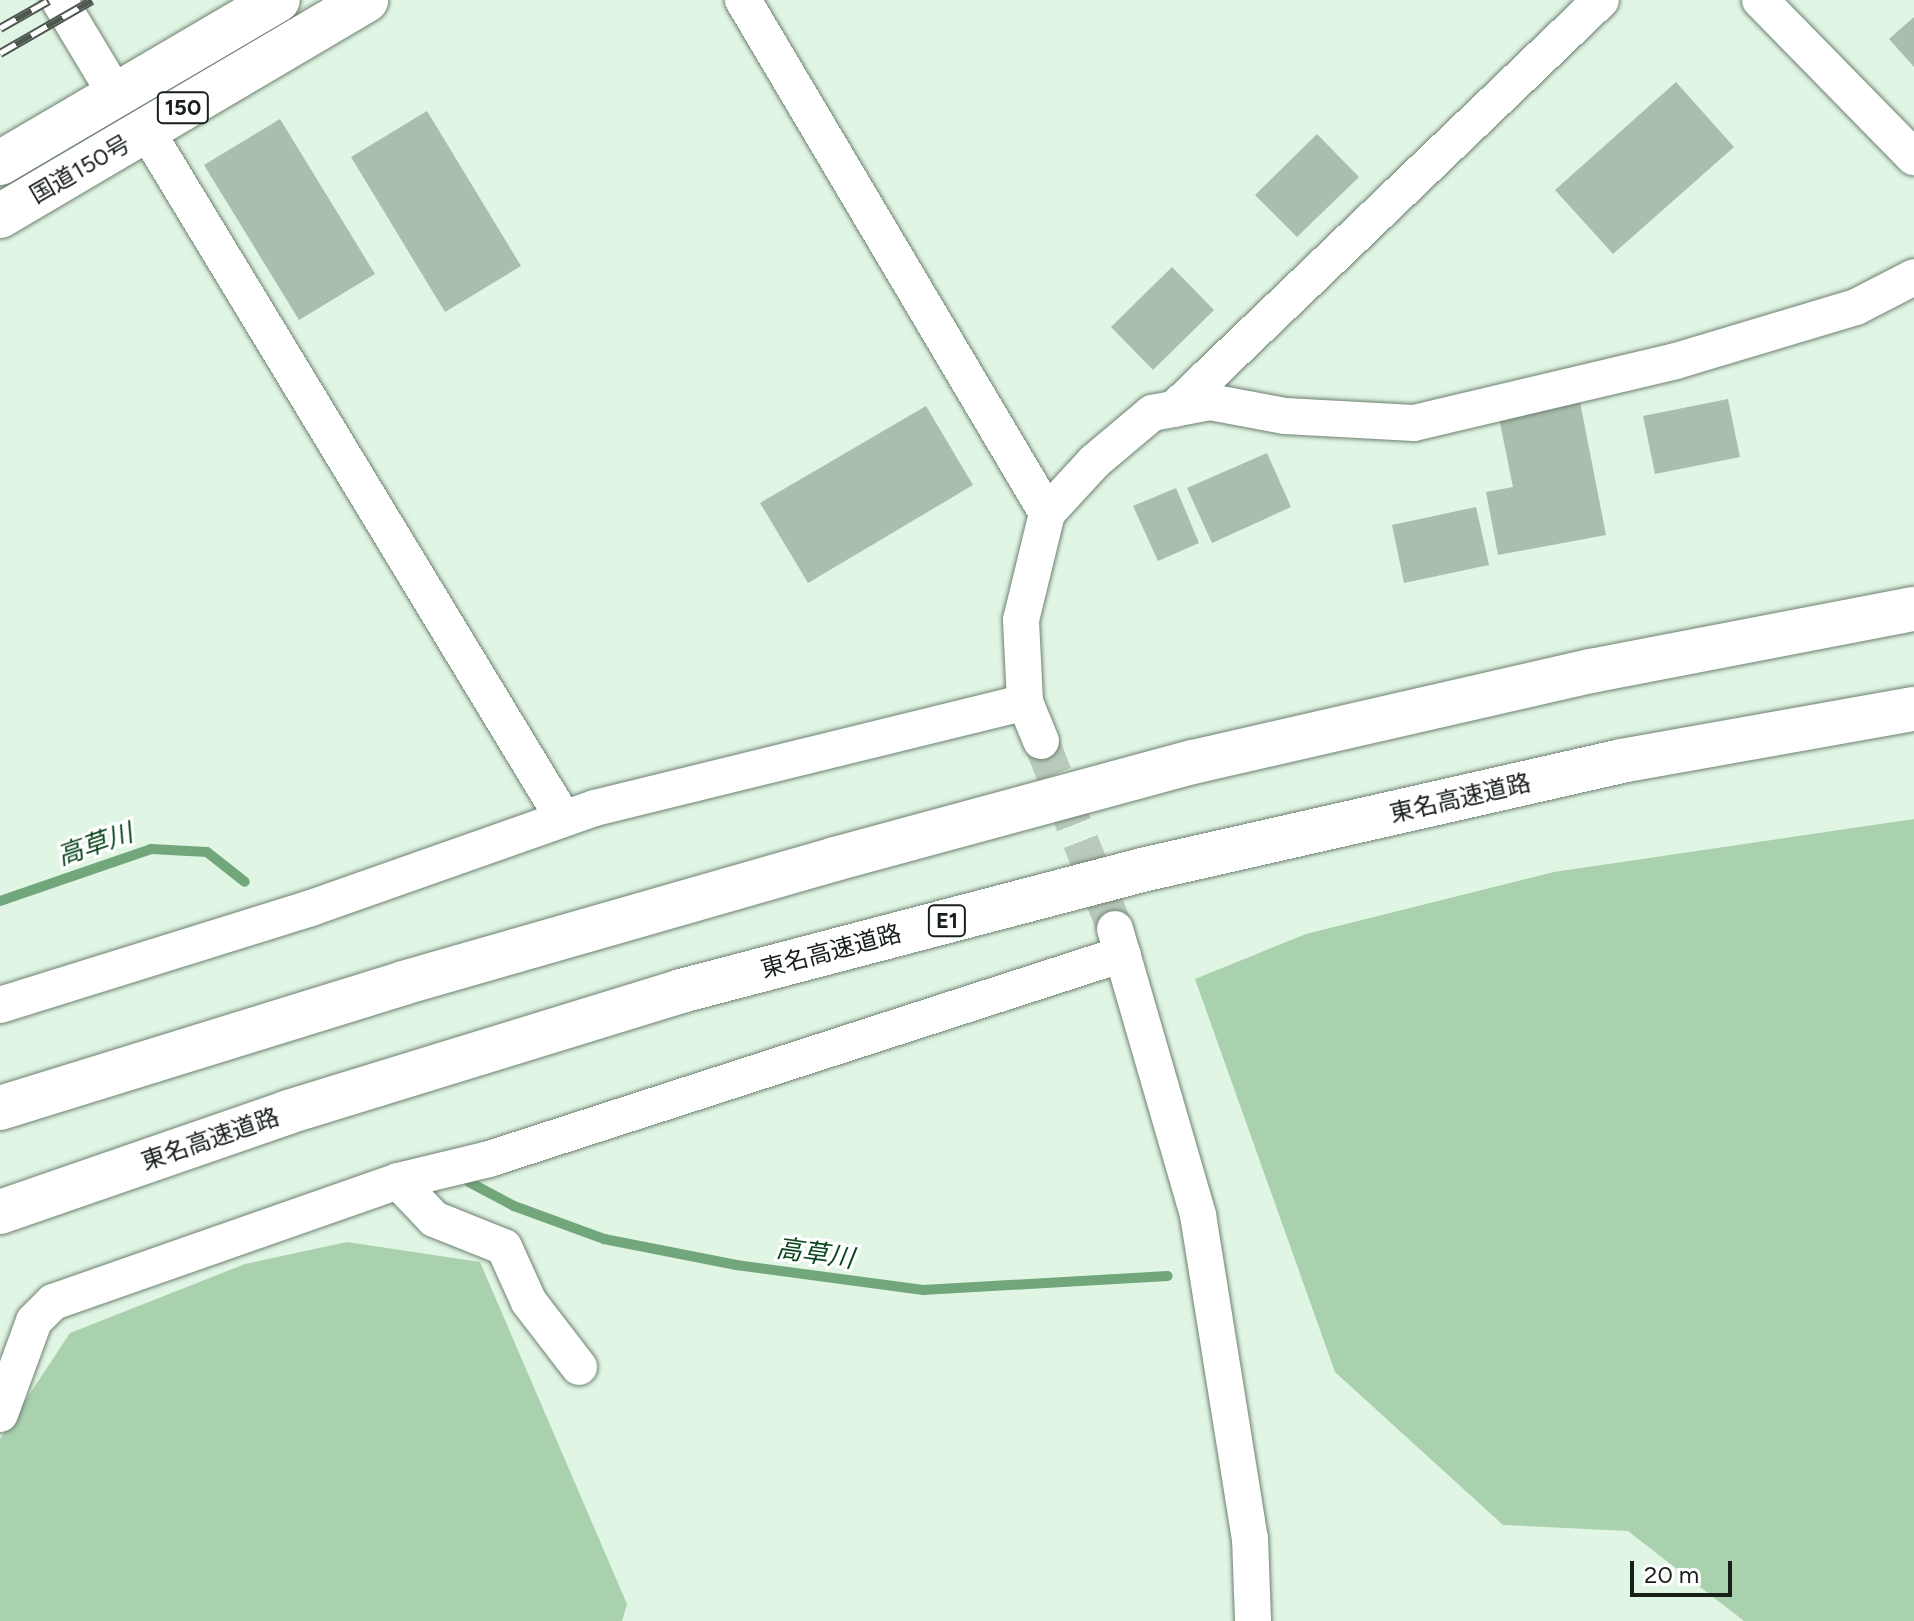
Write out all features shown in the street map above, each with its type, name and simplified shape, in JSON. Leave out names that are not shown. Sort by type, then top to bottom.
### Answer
[{"type":"highway","name":"国道150号","points":[[0,163],[278,0]]},
{"type":"highway","name":"国道150号","points":[[0,216],[366,0]]},
{"type":"highway","points":[[0,1108],[403,983],[835,859],[1193,762],[1591,671],[1914,609]]},
{"type":"highway","name":"東名高速道路","points":[[0,1212],[288,1112],[727,978],[1158,866],[1621,761],[1914,709]]},
{"type":"street","points":[[59,0],[116,95]]},
{"type":"street","points":[[743,0],[1047,513]]},
{"type":"street","points":[[1174,409],[1601,0]]},
{"type":"street","points":[[1760,0],[1914,157]]},
{"type":"street","points":[[146,130],[563,818]]},
{"type":"street","points":[[1041,741],[1025,702],[1021,620],[1047,513],[1095,461],[1152,413],[1210,402],[1285,416],[1414,423],[1676,361],[1856,307],[1914,277]]},
{"type":"street","points":[[0,1005],[311,908],[563,818],[1025,702]]},
{"type":"street","points":[[0,1414],[34,1321],[53,1302],[398,1181],[489,1159],[1119,941],[1198,1215],[1250,1538],[1253,1621]]},
{"type":"street","points":[[398,1181],[434,1219],[504,1247],[529,1302],[579,1367]]},
{"type":"green space","points":[[1914,819],[1914,1621],[1744,1621],[1628,1531],[1503,1525],[1335,1372],[1195,979],[1306,934],[1554,872]]},
{"type":"green space","points":[[347,1242],[480,1262],[627,1604],[622,1621],[0,1621],[0,1439],[70,1333],[245,1264]]},
{"type":"building","points":[[1914,17],[1914,67],[1889,39]]},
{"type":"building","points":[[1676,82],[1734,147],[1613,254],[1555,190]]},
{"type":"building","points":[[427,111],[521,266],[445,312],[351,157]]},
{"type":"building","points":[[280,119],[375,274],[299,320],[204,165]]},
{"type":"building","points":[[1317,134],[1359,177],[1297,237],[1255,195]]},
{"type":"building","points":[[1172,267],[1214,310],[1153,370],[1111,327]]},
{"type":"building","points":[[1728,399],[1740,457],[1655,474],[1643,416]]},
{"type":"building","points":[[1580,402],[1606,535],[1498,555],[1486,492],[1513,487],[1499,418]]},
{"type":"building","points":[[926,406],[973,485],[808,583],[760,503]]},
{"type":"building","points":[[1267,453],[1291,507],[1212,543],[1187,488]]},
{"type":"building","points":[[1176,488],[1199,543],[1158,561],[1133,506]]},
{"type":"building","points":[[1476,507],[1489,565],[1404,583],[1392,525]]},
{"type":"waterway","name":"高草川","points":[[0,901],[151,849],[207,852],[245,882]]},
{"type":"waterway","name":"高草川","points":[[469,1182],[514,1206],[604,1239],[736,1265],[923,1290],[1168,1276]]},
{"type":"tunnel","points":[[1041,741],[1115,929]]},
{"type":"railway","points":[[0,28],[49,0]]},
{"type":"railway","points":[[0,53],[92,0]]}]
